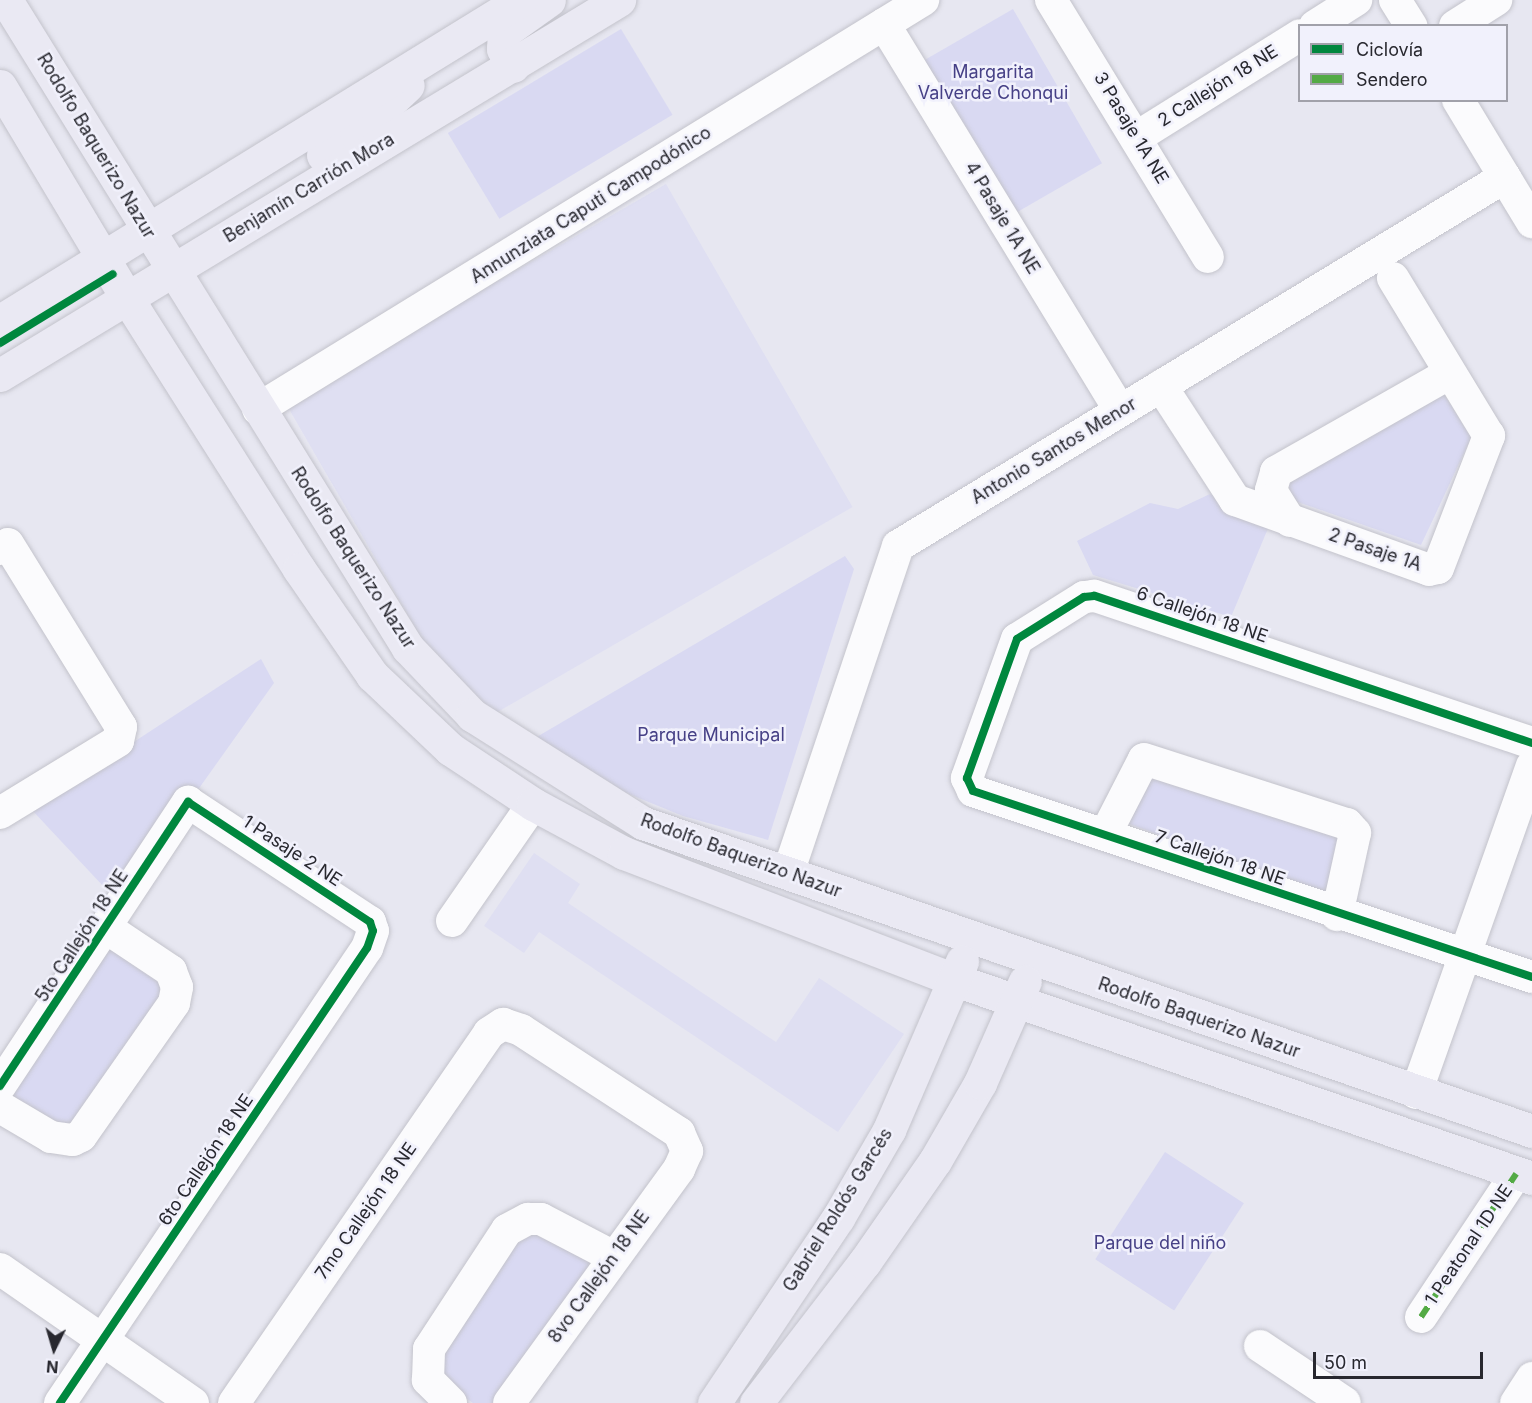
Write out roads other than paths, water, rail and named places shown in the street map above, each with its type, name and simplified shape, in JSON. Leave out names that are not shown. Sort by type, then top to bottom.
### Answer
[{"type":"main road","name":"Rodolfo Baquerizo Nazur","points":[[6,0],[139,264],[372,675],[450,749],[533,804],[604,845],[1016,1002],[1524,1176]]},
{"type":"main road","name":"Benjamín Carrión Mora","points":[[0,375],[139,264],[453,41],[521,0]]},
{"type":"main road","points":[[513,66],[503,49],[504,32],[549,0]]},
{"type":"main road","name":"Benjamín Carrión Mora","points":[[0,321],[139,264],[513,66],[619,0]]},
{"type":"main road","name":"Rodolfo Baquerizo Nazur","points":[[0,86],[139,264],[230,365],[408,648],[472,715],[643,823],[970,940],[1532,1131]]},
{"type":"main road","points":[[0,346],[139,264]]},
{"type":"main road","name":"Gabriel Roldós Garcés","points":[[714,1403],[838,1218],[889,1130],[955,980],[970,940]]},
{"type":"main road","points":[[756,1403],[924,1179],[980,1083],[1035,961]]},
{"type":"street","name":"Annunziata Caputi Campodónico","points":[[258,409],[923,0]]},
{"type":"street","name":"3 Pasaje 1A NE","points":[[1051,0],[1137,137],[1208,257]]},
{"type":"street","points":[[1319,24],[1356,0]]},
{"type":"street","points":[[1395,0],[1410,24]]},
{"type":"street","points":[[1458,24],[1496,0]]},
{"type":"street","name":"4 Pasaje 1A NE","points":[[884,24],[1120,411]]},
{"type":"street","name":"2 Callejón 18 NE","points":[[1137,137],[1298,36]]},
{"type":"street","points":[[1459,102],[1532,222]]},
{"type":"street","name":"Antonio Santos Menor","points":[[788,873],[898,546],[1505,177]]},
{"type":"street","name":"2 Pasaje 1A","points":[[1161,386],[1235,500],[1429,570],[1438,568],[1489,436],[1393,278]]},
{"type":"street","points":[[1290,521],[1271,490],[1276,472],[1450,373]]},
{"type":"street","points":[[0,813],[118,741],[120,721],[4,547]]},
{"type":"street","name":"6 Callejón 18 NE","points":[[968,785],[1017,639],[1084,597],[1094,596],[1532,742]]},
{"type":"street","points":[[1105,835],[1144,759],[1347,824],[1355,833],[1337,915]]},
{"type":"street","points":[[1416,1093],[1466,955],[1523,819],[1532,766]]},
{"type":"street","name":"7 Callejón 18 NE","points":[[968,785],[1337,915],[1532,977]]},
{"type":"street","name":"5to Callejón 18 NE","points":[[0,1086],[188,802]]},
{"type":"street","name":"1 Pasaje 2 NE","points":[[188,802],[363,915],[373,931]]},
{"type":"street","points":[[452,921],[533,804]]},
{"type":"street","points":[[0,1107],[51,1137],[73,1140],[81,1136],[174,1004],[177,987],[171,971],[105,927]]},
{"type":"street","name":"6to Callejón 18 NE","points":[[60,1403],[367,948],[373,931]]},
{"type":"street","name":"7mo Callejón 18 NE","points":[[234,1403],[489,1033],[503,1024],[520,1030],[679,1133],[687,1151]]},
{"type":"street","name":"8vo Callejón 18 NE","points":[[509,1403],[612,1256],[679,1170],[687,1151]]},
{"type":"street","name":"1 Peatonal 1D NE","points":[[1421,1317],[1524,1176]]},
{"type":"street","points":[[451,1403],[428,1380],[429,1349],[507,1230],[528,1219],[541,1220],[612,1256]]},
{"type":"street","points":[[0,1269],[104,1338],[193,1403]]},
{"type":"street","points":[[1260,1346],[1345,1403]]},
{"type":"park label","name":"Margarita Valverde Chonqui","points":[[993,83]]},
{"type":"park label","name":"Parque Municipal","points":[[711,735]]},
{"type":"park label","name":"Parque del niño","points":[[1160,1243]]}]
